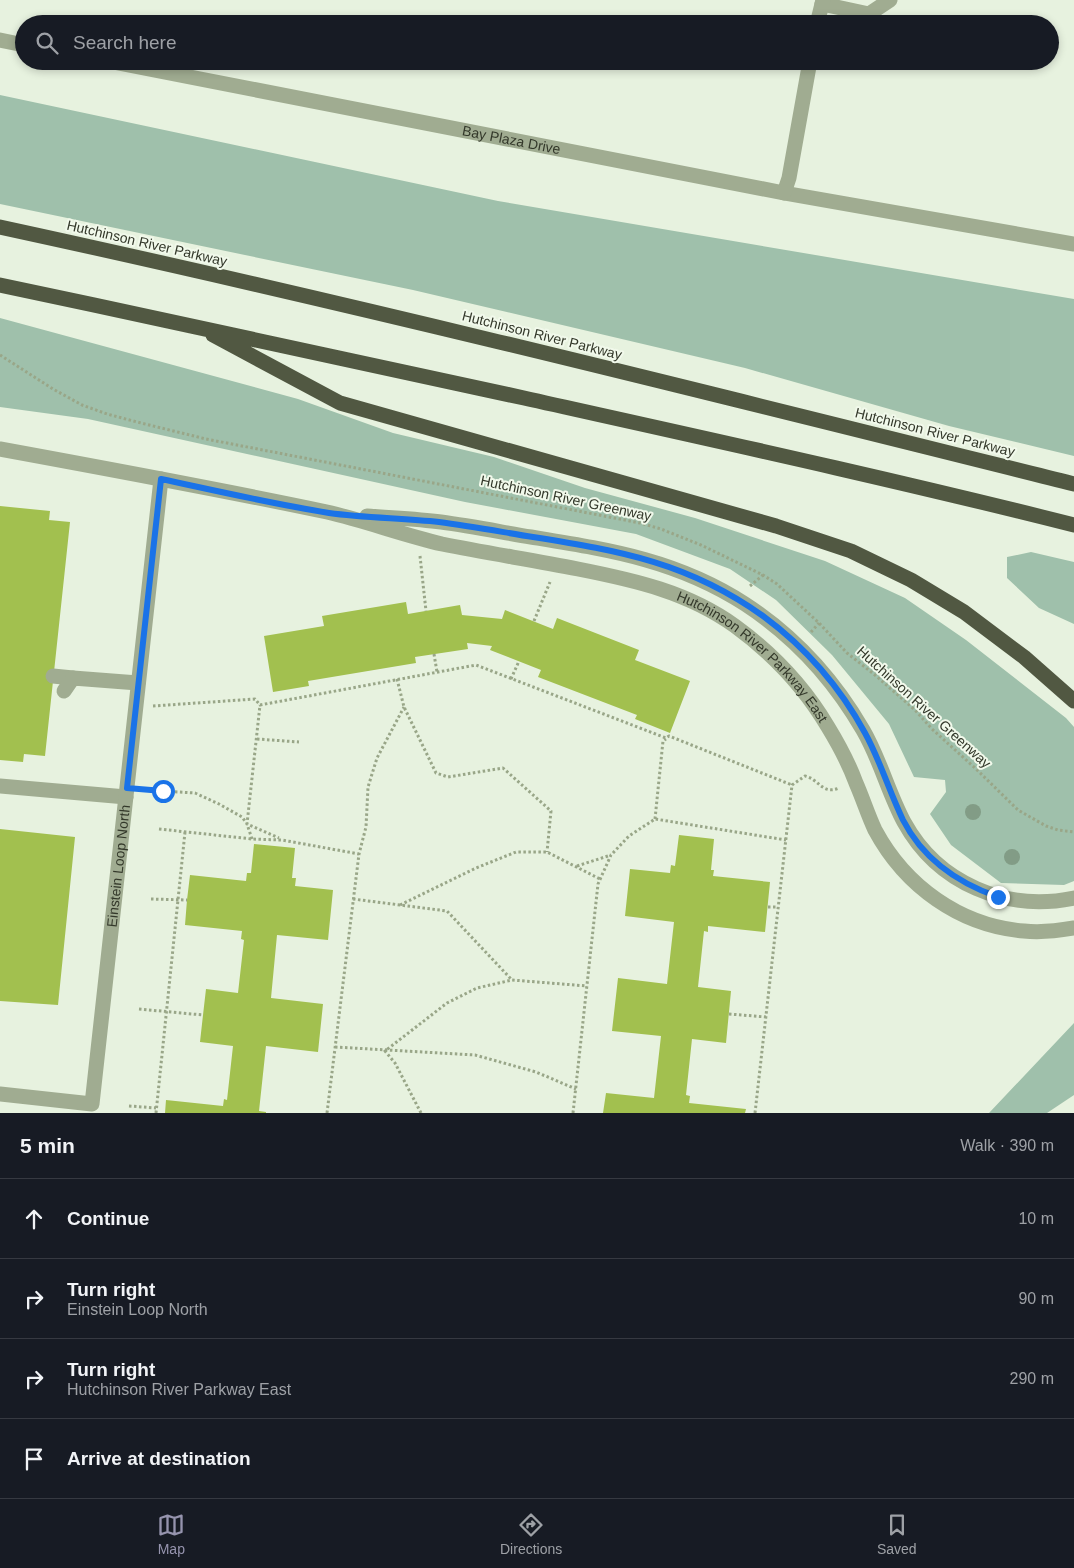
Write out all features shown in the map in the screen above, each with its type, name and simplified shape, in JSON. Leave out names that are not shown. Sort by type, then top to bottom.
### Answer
[{"type":"highway","name":"Hutchinson River Parkway","points":[[0,227],[256,284],[520,346],[1074,484]]},
{"type":"highway","points":[[0,285],[196,326],[800,460],[1074,525]]},
{"type":"highway","points":[[196,326],[340,403],[776,526],[851,551],[911,580],[964,612],[1024,657],[1074,702]]},
{"type":"street","points":[[819,15],[823,2],[869,14],[890,0]]},
{"type":"street","points":[[0,40],[15,43]]},
{"type":"street","name":"Bay Plaza Drive","points":[[154,70],[784,192],[1074,244]]},
{"type":"street","points":[[784,192],[789,178],[808,70]]},
{"type":"street","name":"Hutchinson River Parkway East","points":[[0,449],[330,513],[440,543],[626,578],[672,592],[707,608],[734,626],[770,656],[803,691],[830,729],[856,781],[874,827],[894,860],[923,890],[970,919],[1005,929],[1042,932],[1074,928]]},
{"type":"street","name":"Einstein Loop North","points":[[0,1094],[92,1104],[161,479]]},
{"type":"street","name":"Hutchinson River Parkway East","points":[[330,513],[439,522],[611,550],[671,567],[712,584],[748,606],[783,632],[828,678],[853,712],[874,749],[904,821],[914,837],[937,864],[966,884],[998,897],[1014,901],[1037,903],[1074,898]]},
{"type":"street","points":[[53,676],[138,683]]},
{"type":"street","points":[[64,691],[73,678]]},
{"type":"street","points":[[0,786],[126,793]]},
{"type":"path","name":"Hutchinson River Greenway","points":[[0,355],[82,405],[115,416],[216,440],[640,522],[701,544],[777,584],[847,653],[914,710],[1018,810],[1046,826],[1074,832]]},
{"type":"path","points":[[417,537],[426,610]]},
{"type":"path","points":[[534,621],[557,565]]},
{"type":"path","points":[[434,654],[436,672]]},
{"type":"path","points":[[511,679],[519,661]]},
{"type":"path","points":[[260,704],[476,665],[666,738],[669,736],[792,785]]},
{"type":"path","points":[[397,679],[404,707],[436,773],[448,777],[502,768],[551,812],[547,852]]},
{"type":"path","points":[[135,706],[255,699],[260,704],[247,824]]},
{"type":"path","points":[[327,1113],[359,854],[366,827],[368,788],[377,758],[404,707]]},
{"type":"path","points":[[655,819],[663,741],[666,738]]},
{"type":"path","points":[[257,739],[299,742]]},
{"type":"path","points":[[755,1113],[792,785],[805,776],[827,790],[833,790],[856,781]]},
{"type":"path","points":[[126,793],[195,793],[242,817],[247,824],[252,839]]},
{"type":"path","points":[[573,1113],[598,884],[611,855],[628,836],[655,819],[786,840]]},
{"type":"path","points":[[247,824],[282,840]]},
{"type":"path","points":[[158,829],[252,839],[282,840],[359,854]]},
{"type":"path","points":[[129,1106],[156,1111],[185,832]]},
{"type":"path","points":[[400,905],[476,868],[516,852],[547,852],[600,878]]},
{"type":"path","points":[[576,866],[611,855]]},
{"type":"path","points":[[151,898],[187,900]]},
{"type":"path","points":[[354,899],[447,911],[512,980]]},
{"type":"path","points":[[768,907],[778,907]]},
{"type":"path","points":[[385,1051],[447,1003],[477,988],[512,980],[587,986]]},
{"type":"path","points":[[139,1009],[202,1015]]},
{"type":"path","points":[[729,1014],[766,1017]]},
{"type":"path","points":[[335,1047],[475,1055],[536,1072],[576,1089]]},
{"type":"path","points":[[385,1051],[395,1063],[421,1113]]},
{"type":"green space","points":[[0,95],[498,201],[1074,299],[1074,456],[949,426],[745,368],[413,290],[0,204]]},
{"type":"green space","points":[[0,318],[298,399],[393,433],[494,457],[585,488],[695,518],[825,561],[905,598],[966,640],[1066,718],[1074,727],[1074,881],[1064,885],[1001,883],[951,845],[930,814],[946,792],[945,780],[914,777],[889,724],[832,655],[776,600],[730,569],[636,534],[465,502],[88,419],[0,407]]},
{"type":"green space","points":[[1031,552],[1074,562],[1074,624],[1039,608],[1007,578],[1007,557]]},
{"type":"green space","points":[[1074,1023],[1074,1095],[1047,1113],[989,1113]]},
{"type":"building","points":[[0,506],[50,511],[49,520],[70,522],[45,756],[24,754],[23,762],[0,760]]},
{"type":"building","points":[[406,602],[408,614],[460,605],[462,615],[502,619],[505,610],[553,629],[557,618],[639,650],[635,660],[690,681],[670,733],[635,719],[637,715],[538,677],[541,670],[490,650],[492,646],[467,643],[468,649],[415,657],[416,663],[308,681],[309,686],[273,692],[264,636],[324,626],[322,616]]},
{"type":"building","points":[[0,829],[75,837],[58,1005],[0,1001]]},
{"type":"building","points":[[679,835],[714,839],[711,870],[714,870],[713,876],[770,882],[765,932],[708,926],[708,932],[704,931],[698,987],[731,991],[726,1043],[692,1039],[686,1095],[690,1096],[689,1103],[746,1109],[745,1113],[603,1113],[606,1093],[654,1098],[661,1036],[612,1031],[618,978],[667,984],[674,922],[625,916],[630,869],[670,873],[671,865],[675,866]]},
{"type":"building","points":[[254,844],[295,848],[292,878],[296,878],[295,886],[333,890],[328,940],[277,935],[271,998],[323,1004],[318,1052],[266,1046],[259,1111],[266,1113],[165,1113],[166,1100],[223,1106],[224,1099],[227,1100],[233,1046],[200,1042],[206,989],[238,993],[244,940],[241,939],[242,931],[185,925],[187,900],[190,875],[246,881],[247,873],[251,873]]},
{"type":"route","points":[[163,791],[127,788],[161,479],[330,513],[439,522],[611,550],[671,567],[712,584],[748,606],[783,632],[828,678],[853,712],[874,749],[904,821],[924,851],[951,875],[966,884],[998,897]]}]
